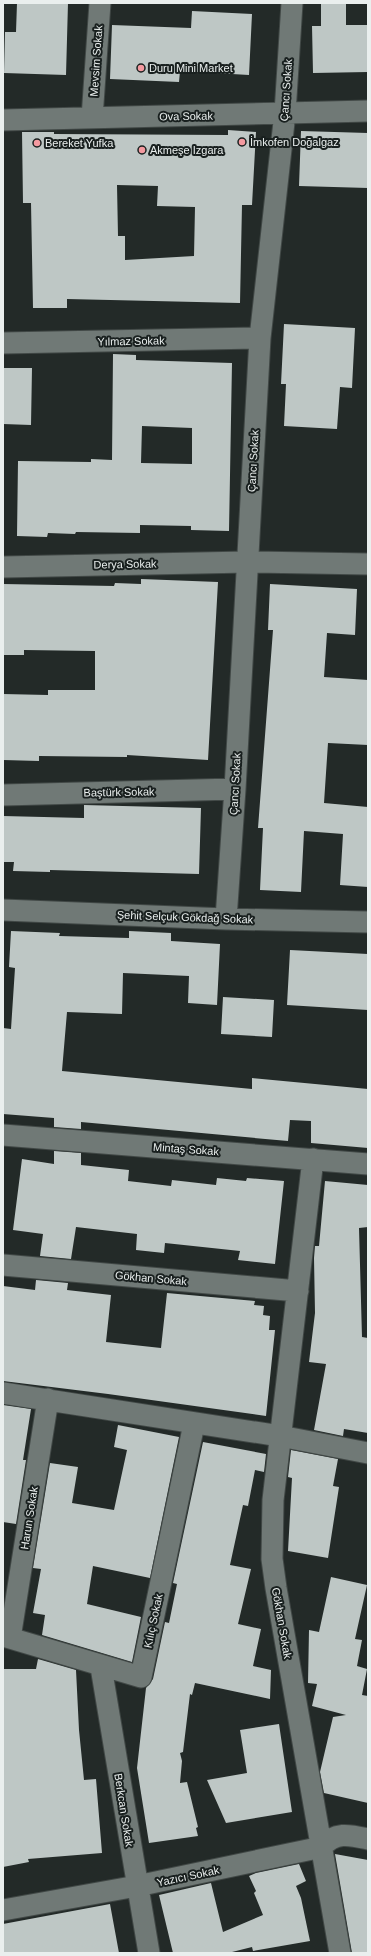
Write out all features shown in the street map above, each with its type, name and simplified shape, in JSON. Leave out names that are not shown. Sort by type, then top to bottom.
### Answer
[{"type":"street","name":"Mevsim Sokak","points":[[92,118],[100,3]]},
{"type":"street","name":"Çancı Sokak","points":[[226,919],[235,789],[260,338],[285,114],[292,3]]},
{"type":"street","name":"Ova Sokak","points":[[3,120],[368,111]]},
{"type":"street","name":"Yılmaz Sokak","points":[[3,344],[260,338]]},
{"type":"street","name":"Derya Sokak","points":[[3,567],[247,562],[368,564]]},
{"type":"street","name":"Baştürk Sokak","points":[[3,794],[235,789]]},
{"type":"street","name":"Şehit Selçuk Gökdağ Sokak","points":[[3,910],[226,919],[368,922]]},
{"type":"street","name":"Mintaş Sokak","points":[[3,1135],[368,1164]]},
{"type":"street","name":"Gökhan Sokak","points":[[313,1159],[273,1500],[272,1559],[340,1953]]},
{"type":"street","name":"Gökhan Sokak","points":[[3,1265],[298,1291]]},
{"type":"street","points":[[3,1393],[48,1399],[194,1424],[280,1436],[368,1453]]},
{"type":"street","name":"Harun Sokak","points":[[7,1637],[48,1399]]},
{"type":"street","name":"Kılıç Sokak","points":[[7,1637],[141,1677],[194,1424]]},
{"type":"street","name":"Berkcan Sokak","points":[[101,1666],[149,1953]]},
{"type":"street","name":"Yazıcı Sokak","points":[[3,1910],[137,1886],[322,1847],[334,1836],[344,1834],[368,1839]]},
{"type":"building","points":[[17,3],[68,3],[66,75],[4,73],[5,32],[16,32]]},
{"type":"building","points":[[321,3],[346,3],[346,25],[368,25],[368,72],[313,73],[312,26],[321,26]]},
{"type":"building","points":[[192,11],[252,14],[249,75],[180,71],[179,82],[110,79],[112,25],[191,28]]},
{"type":"building","points":[[228,130],[256,132],[252,205],[242,205],[240,303],[67,299],[67,308],[33,308],[31,203],[23,203],[22,132],[54,132],[54,134],[228,135]],"holes":[[[117,185],[158,186],[157,206],[195,207],[194,256],[125,260],[125,236],[118,236]]]},
{"type":"building","points":[[301,131],[368,133],[368,188],[299,186]]},
{"type":"building","points":[[284,324],[355,328],[352,388],[340,387],[337,429],[284,426],[286,384],[281,384]]},
{"type":"building","points":[[113,354],[136,355],[136,360],[232,363],[229,531],[191,530],[191,526],[140,525],[140,533],[76,532],[75,534],[48,533],[47,537],[17,536],[18,461],[91,462],[91,459],[112,460]],"holes":[[[142,426],[192,428],[192,464],[141,463]]]},
{"type":"building","points":[[3,368],[32,368],[31,425],[3,424]]},
{"type":"building","points":[[141,579],[218,582],[208,760],[127,755],[127,757],[39,756],[39,761],[3,760],[3,694],[48,695],[48,690],[95,690],[95,651],[24,650],[24,655],[3,655],[3,584],[114,586],[115,583],[141,584]]},
{"type":"building","points":[[270,584],[357,589],[355,635],[327,633],[324,677],[368,680],[368,745],[328,743],[324,803],[368,807],[368,887],[340,885],[343,834],[304,831],[301,892],[260,890],[263,828],[258,828],[273,630],[268,630]]},
{"type":"building","points":[[84,805],[201,808],[199,874],[50,870],[50,872],[13,871],[14,862],[3,862],[3,816],[84,818]]},
{"type":"building","points":[[11,931],[60,933],[59,936],[129,938],[129,931],[171,933],[171,941],[220,944],[217,1005],[188,1003],[189,976],[123,973],[122,1014],[67,1012],[62,1071],[252,1089],[252,1078],[368,1089],[368,1148],[311,1143],[311,1121],[290,1120],[288,1141],[81,1122],[81,1129],[54,1127],[54,1118],[3,1114],[3,1028],[11,1029],[15,968],[9,967]]},
{"type":"building","points":[[290,950],[368,954],[368,1010],[287,1005]]},
{"type":"building","points":[[223,997],[274,1000],[272,1037],[221,1034]]},
{"type":"building","points":[[54,1151],[81,1153],[81,1165],[129,1170],[128,1181],[171,1186],[172,1180],[216,1185],[217,1178],[246,1181],[247,1178],[284,1181],[275,1264],[238,1260],[240,1251],[165,1243],[164,1253],[136,1250],[137,1234],[76,1227],[71,1259],[40,1256],[43,1234],[13,1230],[22,1159],[54,1164]]},
{"type":"building","points":[[325,1181],[368,1185],[368,1227],[359,1228],[362,1337],[368,1338],[368,1433],[344,1429],[343,1436],[314,1430],[326,1364],[309,1362],[315,1313],[315,1246],[319,1246]]},
{"type":"building","points":[[36,1280],[68,1283],[67,1290],[111,1295],[106,1342],[161,1348],[167,1293],[255,1301],[254,1305],[264,1306],[263,1315],[270,1316],[269,1330],[275,1330],[266,1416],[3,1381],[3,1286],[35,1290]]},
{"type":"building","points":[[3,1405],[31,1409],[23,1460],[26,1460],[16,1524],[3,1522]]},
{"type":"building","points":[[118,1425],[179,1437],[150,1578],[93,1566],[87,1604],[141,1617],[132,1662],[42,1635],[45,1615],[33,1613],[41,1569],[33,1568],[50,1463],[78,1467],[72,1503],[114,1510],[127,1450],[114,1447]]},
{"type":"building","points":[[203,1442],[266,1454],[264,1472],[255,1470],[248,1506],[243,1505],[230,1565],[251,1569],[238,1624],[261,1629],[253,1666],[271,1670],[270,1699],[195,1683],[192,1695],[190,1694],[183,1752],[180,1753],[182,1761],[180,1783],[187,1782],[198,1827],[196,1828],[198,1836],[149,1843],[137,1768],[146,1688],[153,1679],[165,1622],[169,1623],[177,1584],[173,1583]]},
{"type":"building","points":[[291,1450],[338,1459],[333,1486],[339,1487],[328,1558],[288,1551],[292,1478],[288,1477]]},
{"type":"building","points":[[331,1577],[367,1585],[355,1639],[362,1640],[357,1666],[367,1669],[362,1695],[368,1696],[368,1803],[324,1793],[320,1772],[333,1717],[346,1715],[312,1706],[317,1684],[308,1683],[309,1630],[319,1632]]},
{"type":"building","points":[[38,1659],[76,1670],[79,1730],[84,1780],[96,1779],[102,1853],[28,1859],[29,1862],[3,1867],[3,1669],[36,1669]]},
{"type":"building","points":[[279,1724],[292,1812],[226,1823],[207,1780],[247,1773],[240,1730]]},
{"type":"building","points":[[335,1854],[368,1860],[368,1953],[352,1953]]},
{"type":"building","points":[[299,1864],[306,1881],[296,1886],[301,1898],[310,1941],[253,1951],[252,1947],[228,1953],[173,1953],[159,1895],[211,1883],[223,1932],[263,1915],[254,1893],[256,1891],[249,1876],[256,1873]]},
{"type":"building","points":[[110,1904],[119,1953],[3,1953],[3,1924]]},
{"type":"place","name":"Duru Mini Market","points":[[141,68]]},
{"type":"place","name":"İmkofen Doğalgaz","points":[[242,142]]},
{"type":"place","name":"Bereket Yufka","points":[[37,143]]},
{"type":"place","name":"Akmeşe Izgara","points":[[142,150]]}]
